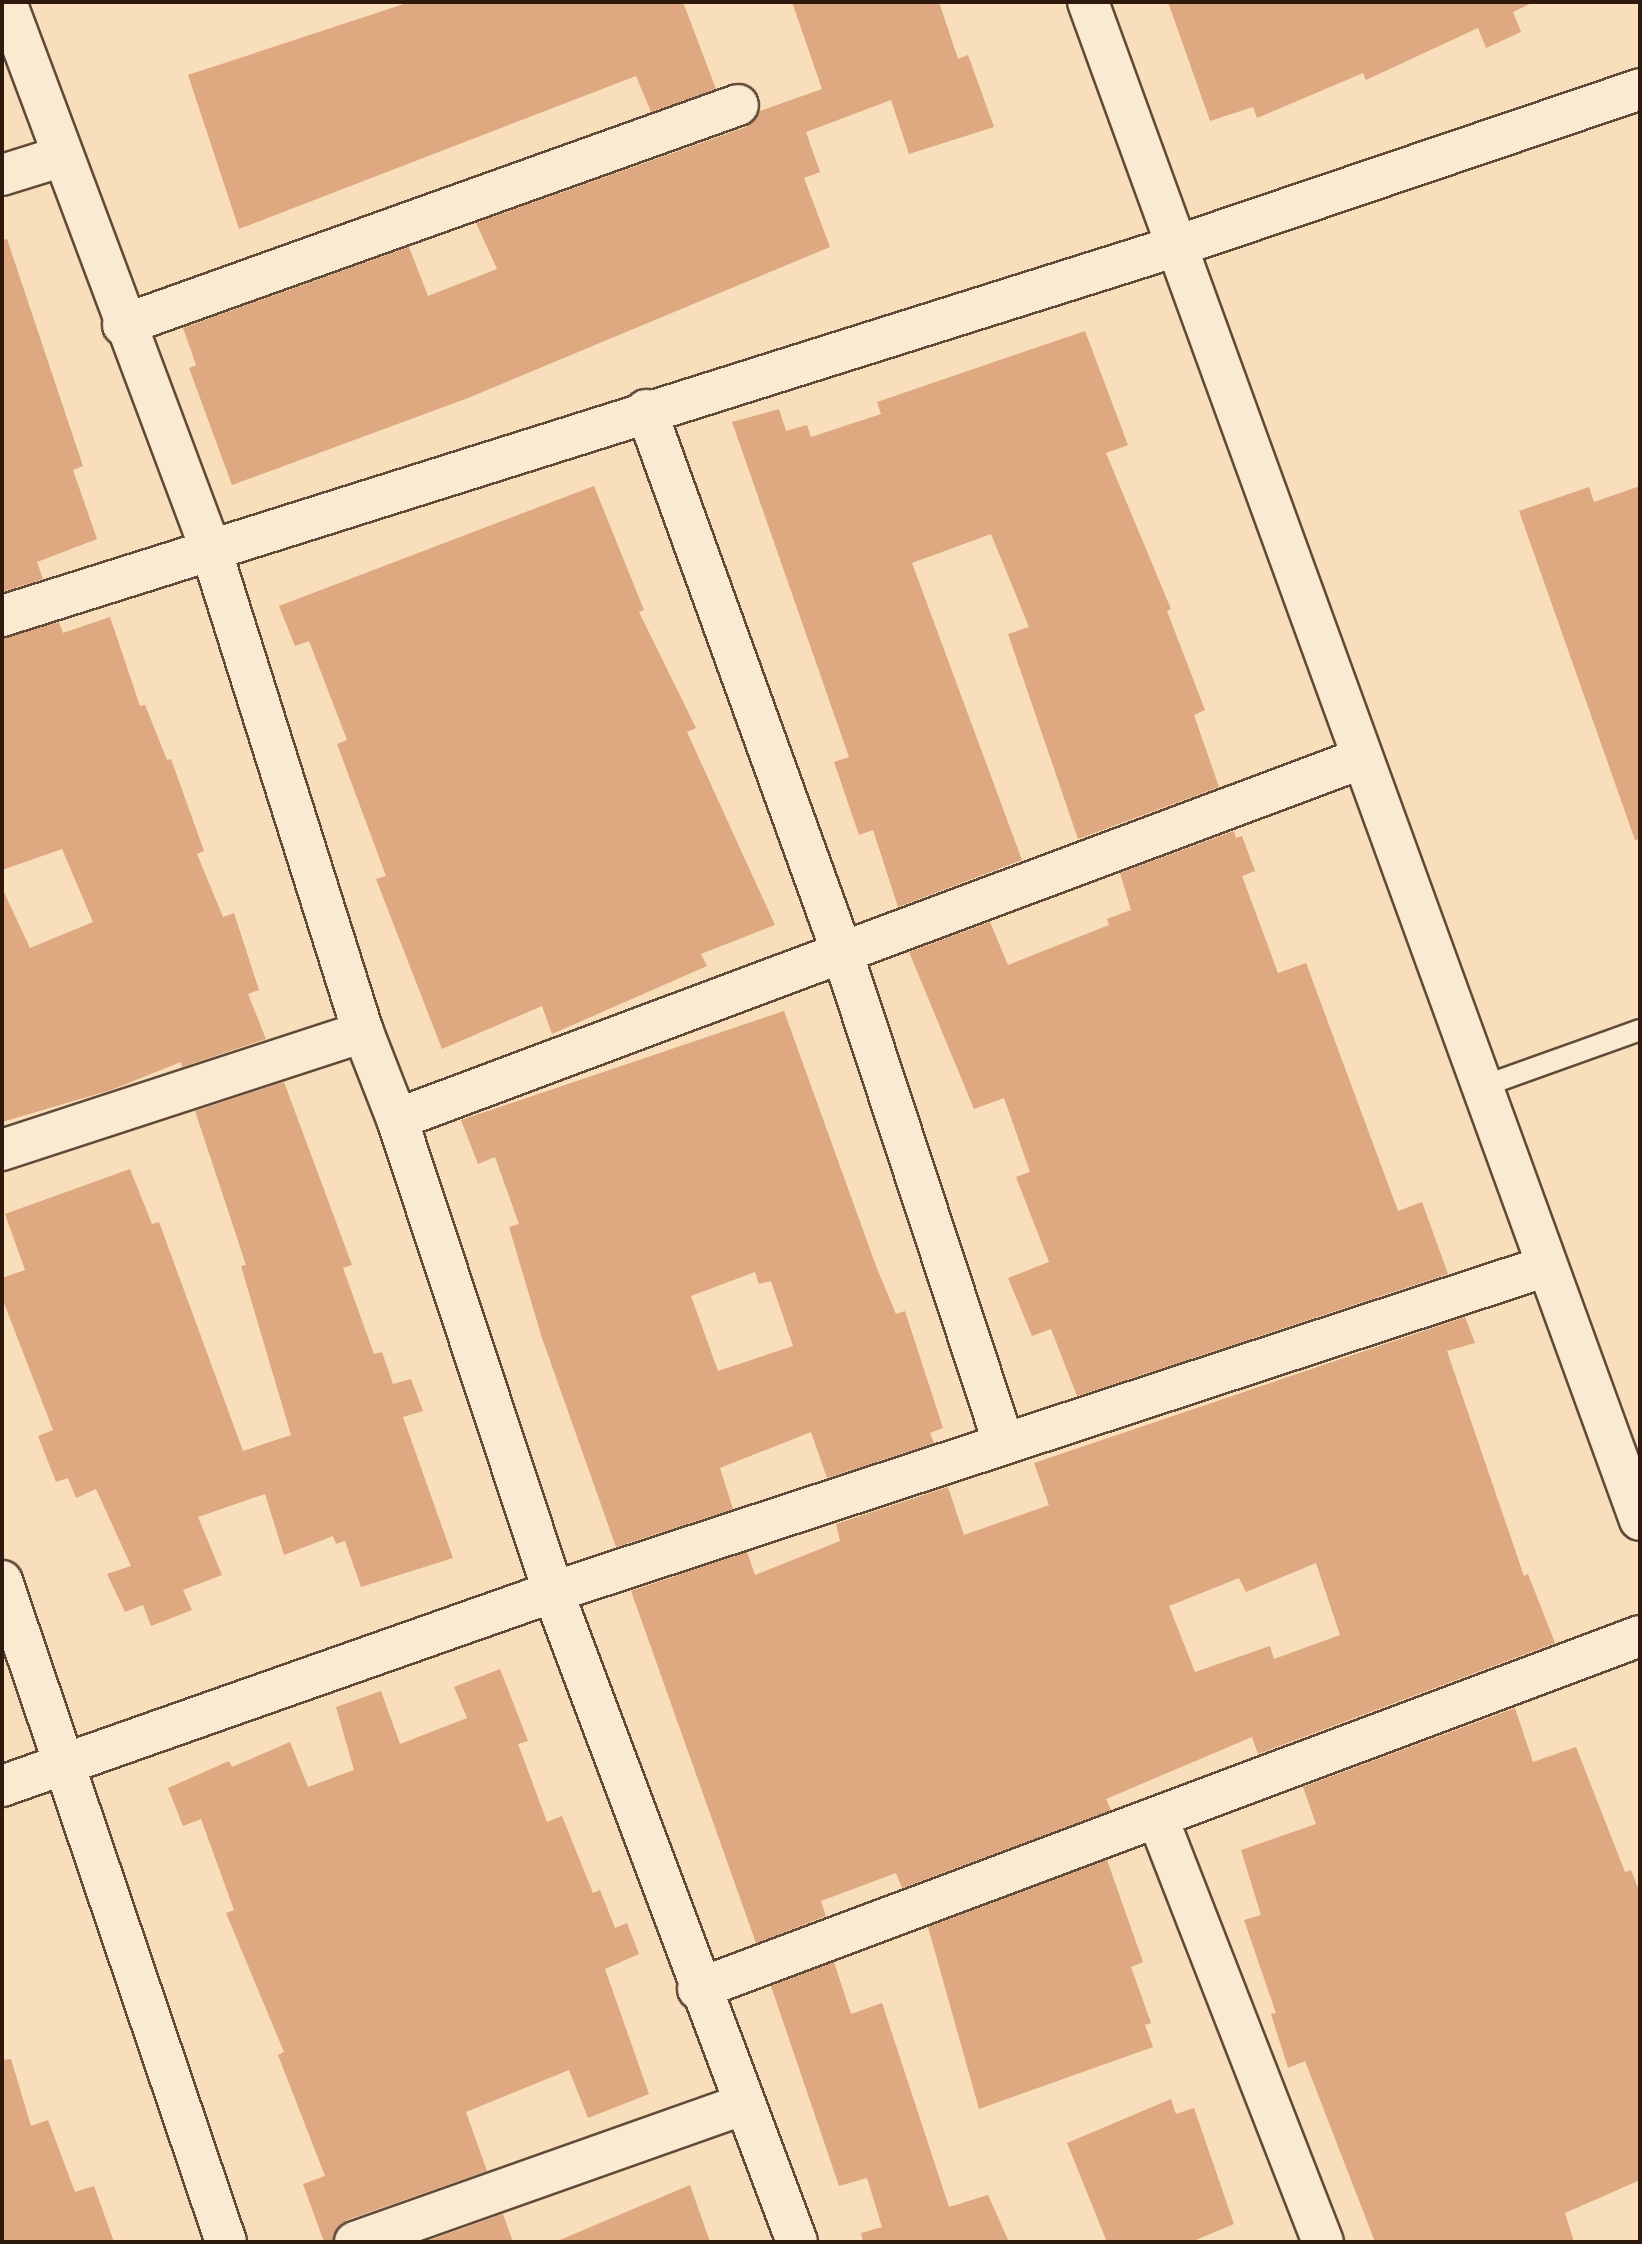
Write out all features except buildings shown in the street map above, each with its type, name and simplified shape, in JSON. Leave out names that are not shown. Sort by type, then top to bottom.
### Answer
[{"type":"street","points":[[6,2],[60,157],[212,553],[363,1032],[397,1119],[553,1592],[698,1989],[797,2242]]},
{"type":"street","points":[[1088,2],[1360,759],[1640,1520]]},
{"type":"street","points":[[2,616],[212,553],[646,410],[1177,246],[1640,89]]},
{"type":"street","points":[[123,325],[738,105]]},
{"type":"street","points":[[2,175],[60,157]]},
{"type":"street","points":[[646,410],[843,955],[1003,1441]]},
{"type":"street","points":[[397,1119],[843,955],[1360,759]]},
{"type":"street","points":[[2,1150],[363,1032]]},
{"type":"street","points":[[2,1786],[553,1592],[1003,1441],[1547,1266]]},
{"type":"street","points":[[2,1581],[226,2242]]},
{"type":"street","points":[[698,1989],[1640,1636]]},
{"type":"street","points":[[1158,1819],[1323,2242]]},
{"type":"street","points":[[355,2242],[744,2104]]},
{"type":"lane","points":[[1481,1087],[1640,1030]]}]
